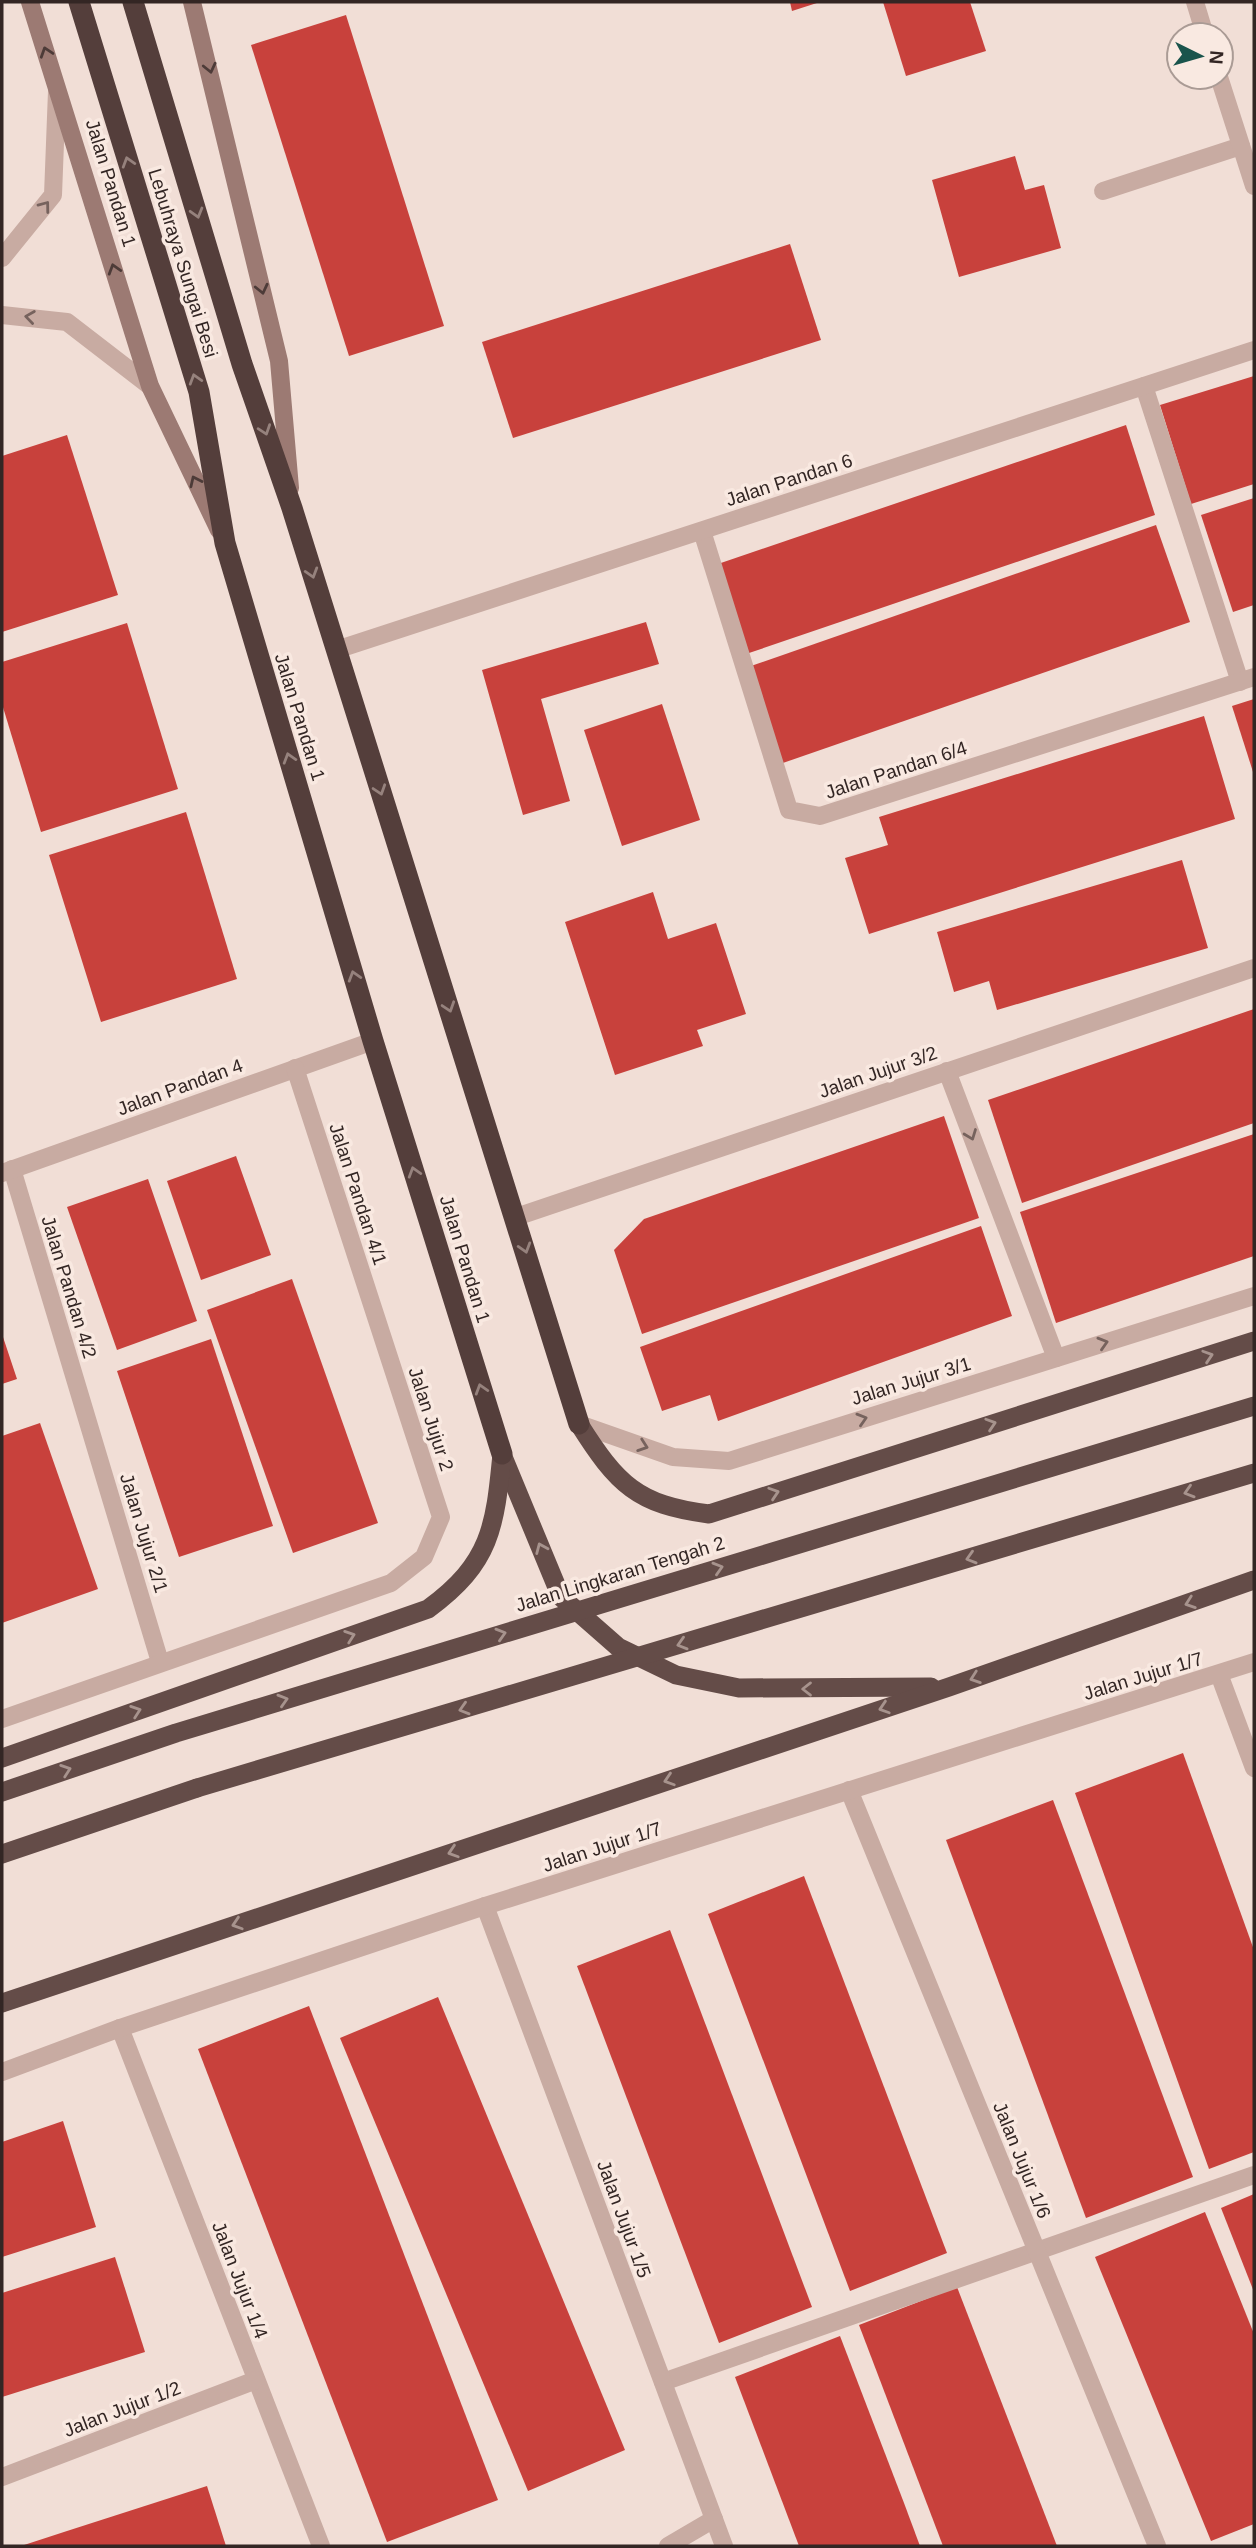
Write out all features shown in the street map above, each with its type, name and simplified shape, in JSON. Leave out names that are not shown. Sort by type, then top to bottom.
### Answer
[{"type":"highway","name":"Lebuhraya Sungai Besi","points":[[79,2],[199,392],[225,543]]},
{"type":"highway","name":"Lebuhraya Sungai Besi","points":[[133,2],[242,364],[292,508]]},
{"type":"highway","points":[[292,508],[579,1424],[602,1461],[634,1492],[667,1508],[709,1514],[1254,1341]]},
{"type":"highway","name":"Jalan Pandan 1","points":[[225,543],[373,1041],[502,1454]]},
{"type":"highway","name":"Jalan Lingkaran Tengah 2","points":[[2,1792],[176,1733],[1254,1406]]},
{"type":"highway","points":[[502,1454],[561,1597],[618,1647],[676,1675],[739,1688],[949,1687]]},
{"type":"highway","points":[[2,1758],[428,1609],[463,1579],[483,1552],[496,1516],[502,1454]]},
{"type":"highway","points":[[2,1854],[197,1788],[1254,1473]]},
{"type":"highway","points":[[2,2003],[949,1687],[1254,1580]]},
{"type":"main road","name":"Jalan Pandan 1","points":[[30,2],[150,386],[225,543]]},
{"type":"main road","points":[[192,2],[279,361],[292,508]]},
{"type":"street","points":[[1195,2],[1201,21]]},
{"type":"street","points":[[2,258],[8,254],[53,195],[57,88]]},
{"type":"street","points":[[1223,91],[1254,187]]},
{"type":"street","points":[[1104,191],[1241,146]]},
{"type":"street","points":[[2,315],[67,322],[150,386]]},
{"type":"street","name":"Jalan Pandan 6","points":[[336,650],[1254,349]]},
{"type":"street","points":[[1144,386],[1247,680]]},
{"type":"street","name":"Jalan Pandan 6/4","points":[[702,531],[789,810],[820,816],[1247,680]]},
{"type":"street","name":"Jalan Jujur 3/2","points":[[516,1217],[1254,968]]},
{"type":"street","name":"Jalan Pandan 4","points":[[7,1171],[373,1041]]},
{"type":"street","name":"Jalan Pandan 4/1","points":[[295,1068],[382,1333]]},
{"type":"street","points":[[947,1071],[1056,1358]]},
{"type":"street","name":"Jalan Pandan 4/2","points":[[7,1171],[86,1416]]},
{"type":"street","name":"Jalan Jujur 3/1","points":[[579,1424],[673,1457],[729,1461],[1254,1296]]},
{"type":"street","name":"Jalan Jujur 2","points":[[160,1662],[391,1583],[424,1557],[441,1517],[382,1333]]},
{"type":"street","name":"Jalan Jujur 2/1","points":[[86,1416],[160,1662]]},
{"type":"street","points":[[2,1719],[160,1662]]},
{"type":"street","name":"Jalan Jujur 1/7","points":[[2,2072],[120,2028],[485,1906],[1254,1662]]},
{"type":"street","name":"Jalan Jujur 1/7","points":[[1219,1674],[1254,1768]]},
{"type":"street","name":"Jalan Jujur 1/6","points":[[849,1790],[1157,2546]]},
{"type":"street","name":"Jalan Jujur 1/5","points":[[485,1906],[724,2546]]},
{"type":"street","name":"Jalan Jujur 1/4","points":[[120,2028],[321,2546]]},
{"type":"street","points":[[663,2382],[1254,2175]]},
{"type":"street","name":"Jalan Jujur 1/2","points":[[2,2477],[256,2380]]},
{"type":"street","points":[[668,2546],[714,2519]]},
{"type":"building","points":[[790,2],[820,2],[792,11]]},
{"type":"building","points":[[883,2],[970,2],[986,51],[906,76]]},
{"type":"building","points":[[346,15],[444,326],[349,356],[251,45]]},
{"type":"building","points":[[1015,156],[1025,190],[1044,185],[1061,248],[959,277],[932,180]]},
{"type":"building","points":[[790,244],[821,340],[513,438],[482,342]]},
{"type":"building","points":[[1254,376],[1254,484],[1191,504],[1160,405]]},
{"type":"building","points":[[1126,425],[1155,515],[746,654],[715,565]]},
{"type":"building","points":[[67,435],[118,595],[2,632],[2,456]]},
{"type":"building","points":[[1254,498],[1254,605],[1233,612],[1201,515]]},
{"type":"building","points":[[1156,525],[1190,622],[780,764],[748,667]]},
{"type":"building","points":[[646,622],[659,664],[541,699],[570,801],[523,815],[482,670]]},
{"type":"building","points":[[127,623],[178,789],[41,832],[2,704],[2,662]]},
{"type":"building","points":[[1254,699],[1254,775],[1232,706]]},
{"type":"building","points":[[662,704],[700,820],[622,846],[584,730]]},
{"type":"building","points":[[1204,716],[1235,819],[869,934],[845,858],[888,845],[879,817]]},
{"type":"building","points":[[186,812],[237,979],[101,1022],[49,855]]},
{"type":"building","points":[[1182,860],[1208,948],[997,1010],[989,981],[954,992],[937,932]]},
{"type":"building","points":[[653,892],[668,939],[716,923],[746,1014],[697,1030],[703,1046],[615,1075],[565,922]]},
{"type":"building","points":[[1254,1009],[1254,1123],[1022,1203],[988,1100]]},
{"type":"building","points":[[944,1116],[979,1218],[642,1334],[614,1250],[644,1219]]},
{"type":"building","points":[[1254,1134],[1254,1256],[1056,1323],[1020,1212]]},
{"type":"building","points":[[236,1156],[271,1255],[201,1280],[167,1181]]},
{"type":"building","points":[[148,1179],[197,1321],[117,1350],[67,1207]]},
{"type":"building","points":[[981,1226],[1012,1316],[718,1421],[710,1395],[662,1411],[640,1347]]},
{"type":"building","points":[[292,1279],[378,1523],[293,1553],[207,1310]]},
{"type":"building","points":[[2,1334],[17,1379],[2,1384]]},
{"type":"building","points":[[211,1339],[273,1526],[179,1557],[117,1371]]},
{"type":"building","points":[[40,1423],[98,1589],[2,1623],[2,1436]]},
{"type":"building","points":[[1183,1753],[1254,1950],[1254,2152],[1209,2169],[1075,1793]]},
{"type":"building","points":[[1053,1800],[1193,2177],[1086,2218],[946,1840]]},
{"type":"building","points":[[804,1876],[947,2253],[850,2291],[708,1914]]},
{"type":"building","points":[[670,1930],[812,2307],[719,2343],[577,1966]]},
{"type":"building","points":[[438,1997],[625,2450],[528,2491],[340,2038]]},
{"type":"building","points":[[309,2006],[498,2500],[387,2542],[198,2049]]},
{"type":"building","points":[[63,2121],[96,2227],[2,2257],[2,2142]]},
{"type":"building","points":[[1254,2194],[1254,2292],[1221,2208]]},
{"type":"building","points":[[1205,2212],[1254,2334],[1254,2524],[1211,2541],[1095,2257]]},
{"type":"building","points":[[115,2257],[145,2352],[2,2397],[2,2293]]},
{"type":"building","points":[[957,2287],[1057,2546],[943,2546],[859,2325]]},
{"type":"building","points":[[840,2336],[920,2546],[799,2546],[735,2377]]},
{"type":"building","points":[[207,2486],[226,2546],[21,2546],[67,2531]]}]
